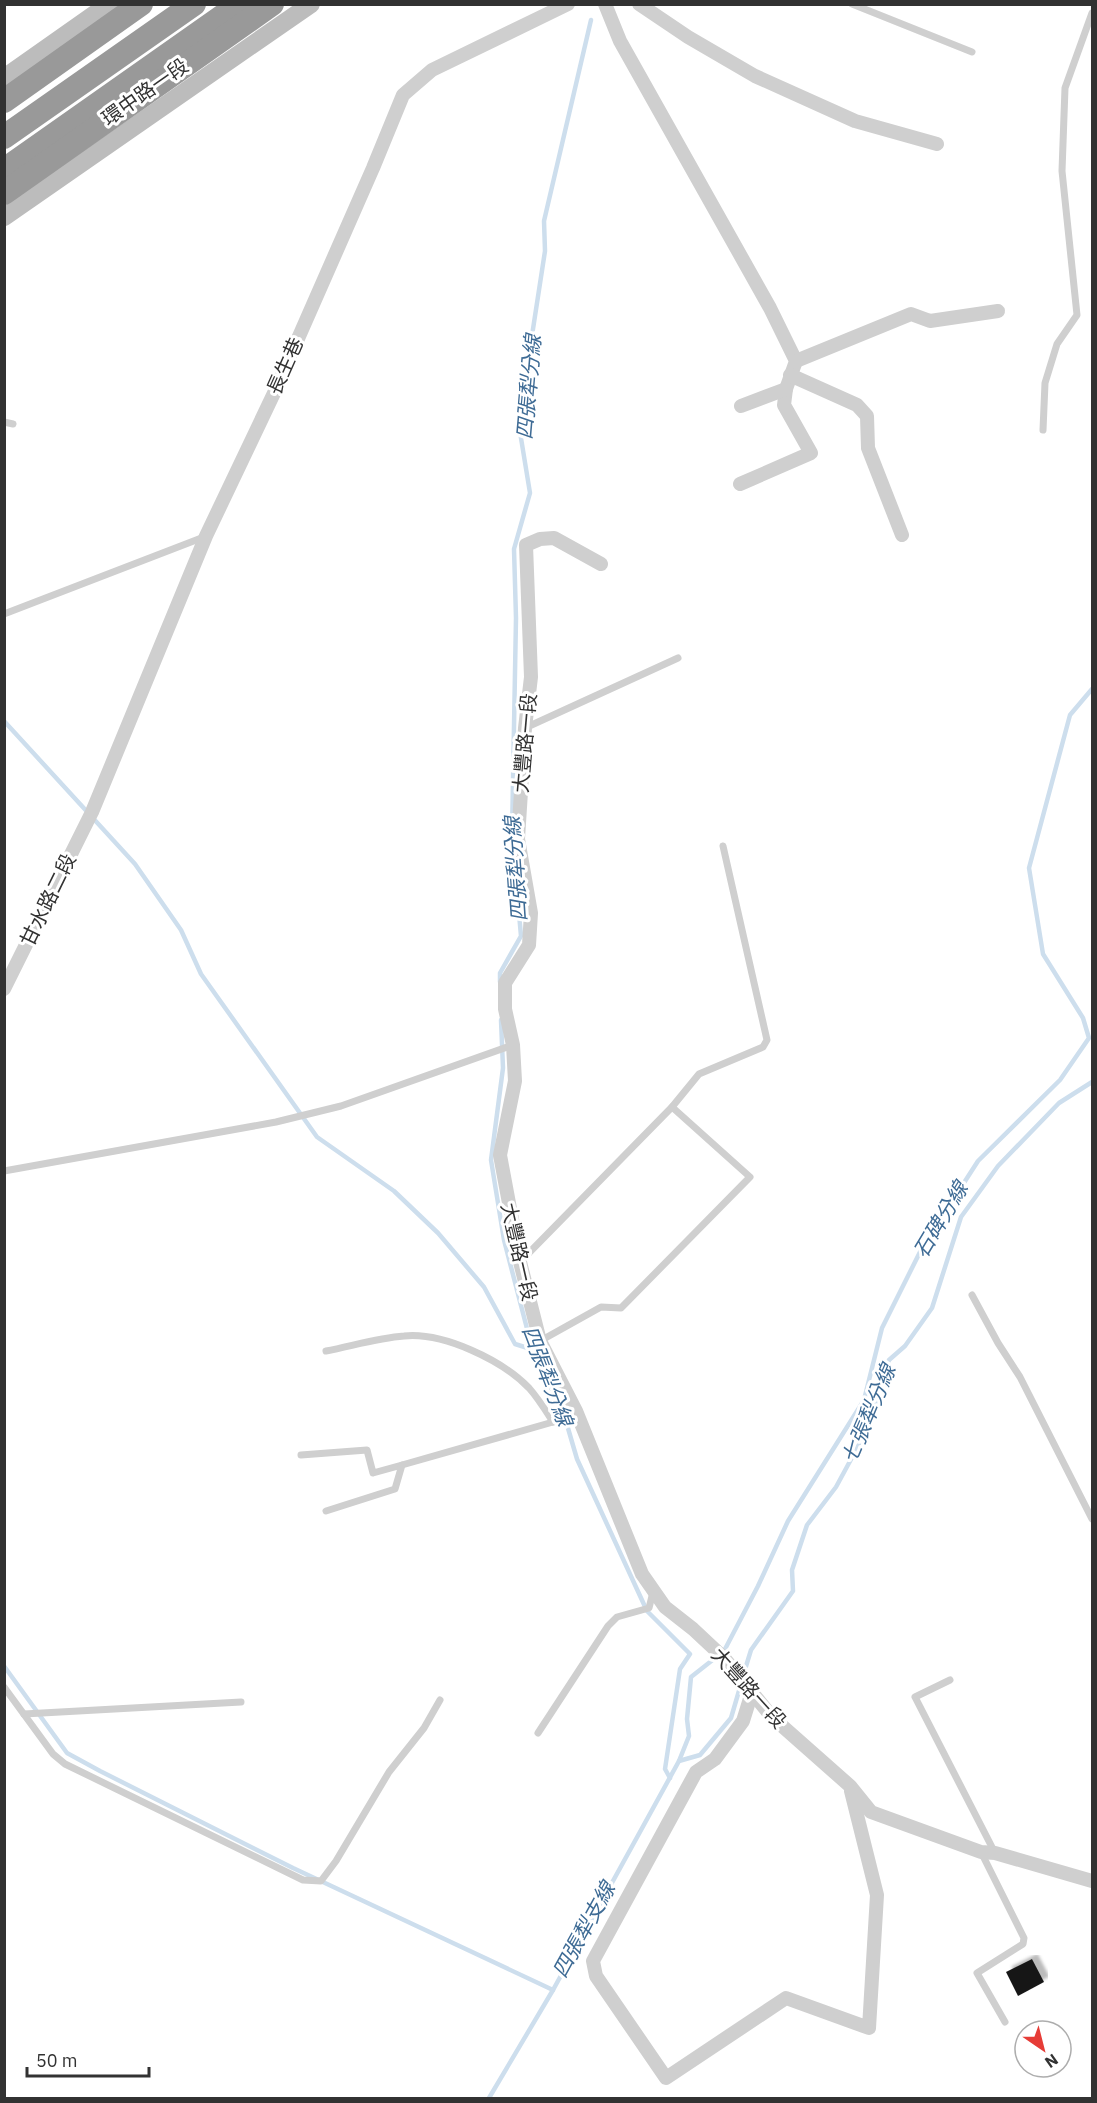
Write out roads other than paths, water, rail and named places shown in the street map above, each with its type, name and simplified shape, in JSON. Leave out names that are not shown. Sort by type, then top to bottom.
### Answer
[{"type":"highway","points":[[4,101],[141,4]]},
{"type":"highway","points":[[4,138],[194,4]]},
{"type":"highway","points":[[4,170],[240,4]]},
{"type":"highway","points":[[4,193],[272,4]]},
{"type":"street","points":[[4,78],[109,4]]},
{"type":"street","name":"環中路一段","points":[[4,217],[311,4]]},
{"type":"street","name":"長生巷","points":[[92,812],[207,536],[284,370],[403,95],[432,70],[568,4]]},
{"type":"street","points":[[605,4],[620,41],[770,308],[796,361]]},
{"type":"street","points":[[639,4],[688,37],[755,76],[855,121],[937,144]]},
{"type":"street","points":[[740,484],[811,453],[784,405],[786,389],[796,361],[911,314],[930,321],[998,311]]},
{"type":"street","points":[[790,375],[857,405],[867,416],[868,448],[902,535]]},
{"type":"street","points":[[741,406],[786,389]]},
{"type":"street","name":"大豐路一段","points":[[601,564],[554,538],[540,539],[526,545],[531,677],[525,728],[518,839],[531,913],[529,945],[505,982],[505,1009],[513,1045],[515,1081],[500,1155],[520,1262],[540,1341],[576,1412],[642,1574],[653,1592],[665,1607],[724,1658],[772,1717],[850,1786],[871,1812],[981,1852],[995,1853],[1092,1881]]},
{"type":"street","name":"甘水路二段","points":[[4,989],[92,812]]},
{"type":"street","points":[[752,1692],[743,1721],[715,1759],[696,1772],[593,1961],[596,1976],[666,2078],[786,1998],[869,2028],[877,1895],[850,1786]]},
{"type":"lane","points":[[852,4],[867,7],[972,52]]},
{"type":"lane","points":[[1043,430],[1045,383],[1057,344],[1077,315],[1062,171],[1065,88],[1092,13]]},
{"type":"lane","points":[[4,422],[13,424]]},
{"type":"lane","points":[[4,614],[207,536]]},
{"type":"lane","points":[[525,728],[678,658]]},
{"type":"lane","points":[[520,1262],[672,1107],[699,1074],[763,1047],[767,1040],[723,846]]},
{"type":"lane","points":[[4,1171],[276,1122],[340,1106],[513,1045]]},
{"type":"lane","points":[[540,1341],[601,1307],[621,1308],[750,1177],[672,1107]]},
{"type":"lane","points":[[972,1295],[998,1343],[1020,1377],[1092,1519]]},
{"type":"lane","points":[[326,1351],[405,1335],[435,1338],[468,1349],[503,1367],[530,1389],[553,1422]]},
{"type":"lane","points":[[301,1455],[367,1450],[373,1473],[553,1422],[576,1412]]},
{"type":"lane","points":[[326,1511],[395,1489],[402,1465]]},
{"type":"lane","points":[[538,1733],[608,1626],[617,1617],[649,1608],[653,1592]]},
{"type":"lane","points":[[950,1680],[915,1697],[995,1853]]},
{"type":"lane","points":[[4,1687],[53,1754],[64,1764],[303,1880],[321,1881],[336,1862],[389,1772],[424,1728],[440,1700]]},
{"type":"lane","points":[[24,1714],[241,1702]]},
{"type":"lane","points":[[981,1852],[1024,1938],[1023,1944],[977,1973],[1005,2022]]},
{"type":"waterway","name":"四張犁分線","points":[[512,835],[516,618],[514,549],[530,493],[520,432],[527,368],[545,251],[544,221],[591,20]]},
{"type":"waterway","name":"石碑分線","points":[[489,2098],[553,1990],[679,1761],[689,1736],[687,1719],[691,1677],[724,1651],[788,1521],[864,1400],[882,1328],[922,1248],[978,1161],[1060,1080],[1089,1038],[1083,1018],[1043,954],[1029,868],[1070,715],[1092,689]]},
{"type":"waterway","points":[[4,721],[135,864],[181,930],[201,974],[317,1137],[394,1191],[438,1233],[484,1287],[515,1344],[534,1350]]},
{"type":"waterway","name":"四張犁分線","points":[[500,982],[500,973],[521,936],[513,846]]},
{"type":"waterway","name":"四張犁分線","points":[[501,1020],[503,1068],[491,1160],[504,1240],[531,1344],[565,1418],[577,1459],[647,1611],[690,1654],[680,1669],[665,1769],[670,1778]]},
{"type":"waterway","name":"七張犁分線","points":[[743,1676],[751,1650],[793,1591],[792,1570],[807,1525],[836,1487],[868,1428],[889,1360],[905,1346],[932,1308],[961,1217],[998,1166],[1059,1103],[1092,1082]]},
{"type":"waterway","points":[[4,1666],[67,1753],[293,1868],[553,1990]]},
{"type":"waterway","name":"七張犁分線","points":[[679,1761],[700,1755],[731,1718],[741,1684]]},
{"type":"water label","name":"四張犁支線","points":[[584,1930]]}]
